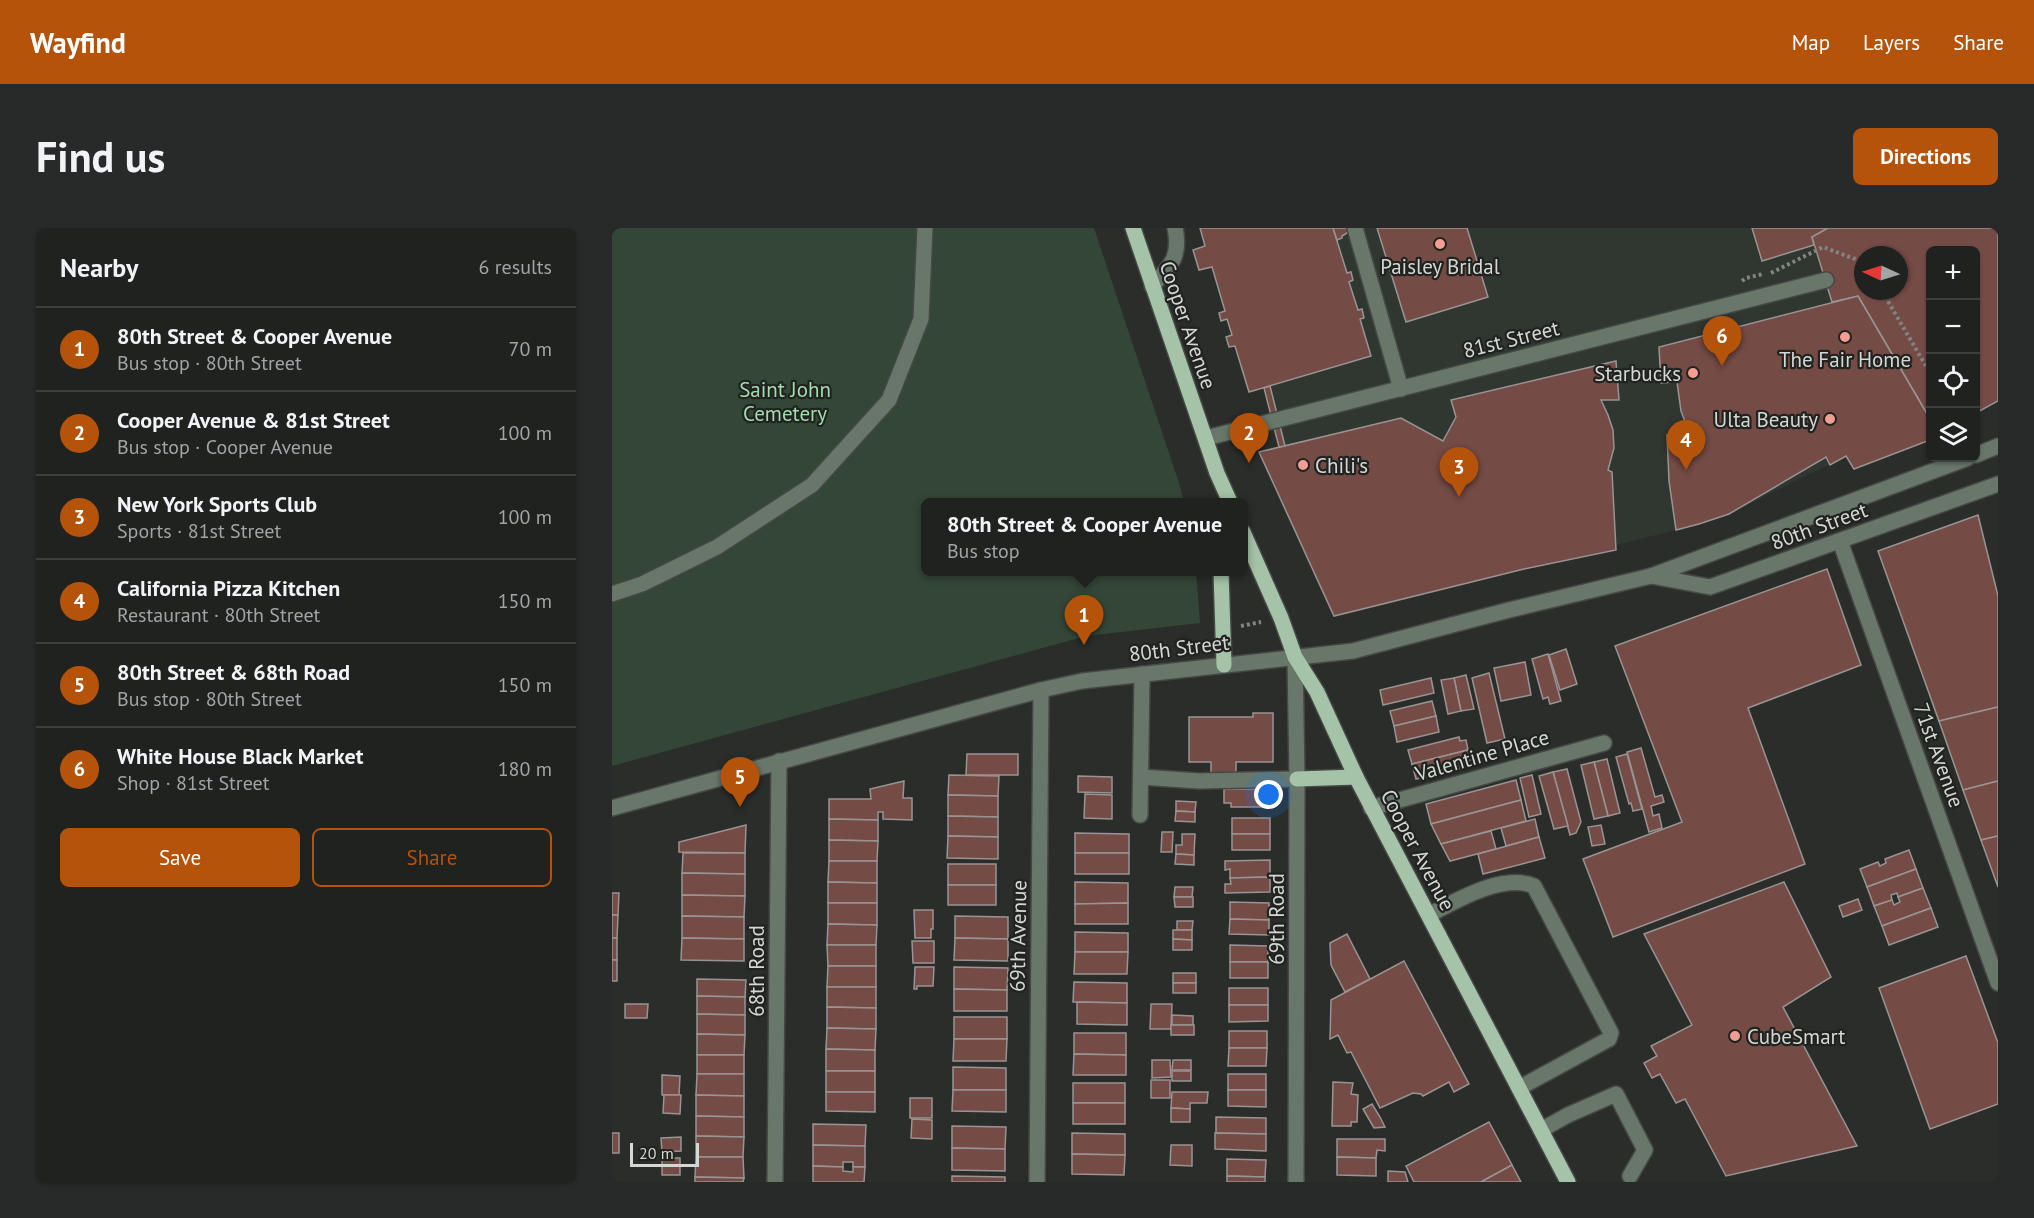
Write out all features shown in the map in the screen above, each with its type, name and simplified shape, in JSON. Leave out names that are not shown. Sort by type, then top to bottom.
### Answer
[{"type":"main road","name":"Cooper Avenue","points":[[1133,228],[1217,473],[1228,498]]},
{"type":"main road","points":[[1217,473],[1218,498]]},
{"type":"main road","name":"Cooper Avenue","points":[[1248,544],[1295,657],[1317,692],[1371,808],[1568,1182]]},
{"type":"main road","points":[[1221,576],[1224,665]]},
{"type":"main road","points":[[1298,779],[1356,777]]},
{"type":"street","points":[[612,594],[642,584],[717,547],[812,485],[889,400],[921,320],[925,228]]},
{"type":"street","points":[[1152,286],[1173,261],[1178,244],[1175,228]]},
{"type":"street","points":[[1355,228],[1401,389]]},
{"type":"street","name":"81st Street","points":[[1206,438],[1826,280]]},
{"type":"street","points":[[1980,454],[1998,447]]},
{"type":"street","name":"80th Street","points":[[612,808],[1041,690],[1082,681],[1353,651],[1520,607],[1651,576],[1957,462]]},
{"type":"street","name":"80th Street","points":[[1651,576],[1710,587],[1998,484]]},
{"type":"street","name":"71st Avenue","points":[[1840,541],[1998,983]]},
{"type":"street","name":"69th Road","points":[[1295,657],[1298,779],[1296,1182]]},
{"type":"street","points":[[1140,815],[1142,674]]},
{"type":"street","name":"69th Avenue","points":[[1037,1182],[1041,690]]},
{"type":"street","name":"Valentine Place","points":[[1371,808],[1604,743]]},
{"type":"street","name":"68th Road","points":[[775,1182],[779,761]]},
{"type":"street","points":[[1141,777],[1199,781],[1298,779]]},
{"type":"street","points":[[1429,915],[1461,897],[1510,882],[1525,882],[1534,886],[1611,1033],[1609,1040],[1519,1088]]},
{"type":"street","points":[[1541,1130],[1568,1115],[1616,1094],[1645,1150],[1630,1176]]},
{"type":"path","points":[[1741,282],[1746,278],[1777,270],[1823,247],[1854,259]]},
{"type":"path","points":[[1887,300],[1926,366]]},
{"type":"path","points":[[1234,627],[1261,622]]},
{"type":"path","points":[[1255,624],[1258,631]]},
{"type":"shaded area","points":[[1200,228],[1998,228],[1998,401],[1980,411],[1980,246],[1926,246],[1926,442],[1854,469],[1846,456],[1729,514],[1676,530],[1334,616],[1259,452],[1279,447],[1264,388],[1249,392]]},
{"type":"green space","name":"Saint John Cemetery","points":[[612,228],[1094,228],[1183,498],[921,498],[921,576],[1196,576],[1200,623],[1086,636],[612,766]]},
{"type":"building","points":[[1200,228],[1333,228],[1347,273],[1351,272],[1353,280],[1349,282],[1358,310],[1362,309],[1364,318],[1360,319],[1371,356],[1249,392],[1235,346],[1229,347],[1226,337],[1232,335],[1227,319],[1221,321],[1219,313],[1225,311],[1212,267],[1199,270],[1193,250],[1205,246]]},
{"type":"building","points":[[1333,228],[1355,228],[1337,240]]},
{"type":"building","points":[[1377,228],[1467,228],[1488,297],[1406,322]]},
{"type":"building","points":[[1752,228],[1828,228],[1812,237],[1814,245],[1762,261]]},
{"type":"building","points":[[1828,228],[1998,228],[1998,401],[1980,411],[1980,246],[1926,246],[1926,412],[1860,300],[1908,300],[1908,246],[1854,246],[1854,297],[1832,302],[1812,237]]},
{"type":"building","points":[[1854,297],[1854,300],[1860,300],[1926,412],[1926,442],[1854,469],[1846,456],[1830,465],[1826,457],[1729,514],[1676,530],[1669,481],[1667,435],[1686,424],[1681,411],[1677,382],[1661,383],[1659,347]]},
{"type":"building","points":[[1616,361],[1619,400],[1601,400],[1613,430],[1614,448],[1608,470],[1612,472],[1616,550],[1524,569],[1334,616],[1259,452],[1401,418],[1443,441],[1456,417],[1451,400]]},
{"type":"building","points":[[1270,386],[1285,446],[1279,447],[1264,388]]},
{"type":"building","points":[[1978,515],[1998,596],[1998,707],[1939,721],[1878,551]]},
{"type":"building","points":[[1827,569],[1861,665],[1748,708],[1805,864],[1613,937],[1583,859],[1682,822],[1615,646]]},
{"type":"building","points":[[1566,649],[1577,684],[1560,690],[1549,655]]},
{"type":"building","points":[[1548,654],[1561,701],[1550,704],[1548,697],[1543,699],[1532,659]]},
{"type":"building","points":[[1525,662],[1531,695],[1501,701],[1494,668]]},
{"type":"building","points":[[1489,673],[1505,739],[1487,743],[1472,678]]},
{"type":"building","points":[[1466,675],[1474,709],[1461,711],[1454,678]]},
{"type":"building","points":[[1431,678],[1434,693],[1383,705],[1380,690]]},
{"type":"building","points":[[1454,678],[1461,711],[1448,714],[1441,680]]},
{"type":"building","points":[[1432,701],[1436,716],[1394,726],[1390,711]]},
{"type":"building","points":[[1998,707],[1998,781],[1963,790],[1939,721]]},
{"type":"building","points":[[1253,713],[1273,713],[1273,762],[1236,762],[1236,776],[1211,776],[1211,762],[1189,762],[1189,717],[1253,717]]},
{"type":"building","points":[[1436,716],[1439,732],[1397,742],[1394,726]]},
{"type":"building","points":[[1459,737],[1460,741],[1466,740],[1468,750],[1412,764],[1408,750]]},
{"type":"building","points":[[1641,748],[1655,797],[1662,795],[1664,802],[1651,806],[1653,816],[1659,814],[1662,828],[1649,832],[1627,752]]},
{"type":"building","points":[[1468,750],[1471,760],[1465,761],[1467,767],[1416,779],[1412,764]]},
{"type":"building","points":[[967,754],[1018,754],[1018,775],[966,775]]},
{"type":"building","points":[[1627,754],[1642,809],[1633,811],[1616,757]]},
{"type":"building","points":[[1607,759],[1620,813],[1608,816],[1594,762]]},
{"type":"building","points":[[1594,762],[1608,816],[1594,819],[1581,765]]},
{"type":"building","points":[[1567,769],[1581,822],[1576,833],[1570,835],[1553,772]]},
{"type":"building","points":[[1553,772],[1568,826],[1554,829],[1539,776]]},
{"type":"building","points":[[949,775],[999,776],[998,796],[948,795]]},
{"type":"building","points":[[1532,775],[1541,814],[1529,817],[1520,778]]},
{"type":"building","points":[[1078,776],[1112,777],[1112,793],[1078,792]]},
{"type":"building","points":[[1516,780],[1521,800],[1431,824],[1426,804]]},
{"type":"building","points":[[904,781],[903,798],[912,798],[912,820],[883,819],[883,812],[878,812],[878,820],[829,819],[829,799],[871,799],[870,789]]},
{"type":"building","points":[[1998,781],[1998,836],[1981,840],[1963,790]]},
{"type":"building","points":[[1224,789],[1270,789],[1270,807],[1231,807],[1231,803],[1224,803]]},
{"type":"building","points":[[1085,794],[1112,795],[1112,819],[1084,818]]},
{"type":"building","points":[[948,795],[998,796],[998,817],[948,816]]},
{"type":"building","points":[[1521,800],[1526,821],[1441,844],[1431,824]]},
{"type":"building","points":[[1176,801],[1196,802],[1195,812],[1176,811]]},
{"type":"building","points":[[1176,811],[1195,812],[1195,822],[1175,821]]},
{"type":"building","points":[[948,816],[998,817],[998,837],[948,836]]},
{"type":"building","points":[[1232,818],[1270,818],[1270,834],[1232,834]]},
{"type":"building","points":[[829,819],[878,820],[878,841],[829,840]]},
{"type":"building","points":[[1535,819],[1539,837],[1506,846],[1501,828]]},
{"type":"building","points":[[746,825],[745,853],[679,852],[679,842]]},
{"type":"building","points":[[1601,825],[1605,844],[1592,846],[1588,827]]},
{"type":"building","points":[[1491,831],[1496,849],[1450,861],[1441,844]]},
{"type":"building","points":[[1162,832],[1173,832],[1172,852],[1161,852]]},
{"type":"building","points":[[1075,833],[1129,834],[1129,853],[1075,853]]},
{"type":"building","points":[[1182,834],[1195,834],[1194,855],[1176,854],[1176,845],[1182,845]]},
{"type":"building","points":[[1232,834],[1270,834],[1270,850],[1232,850]]},
{"type":"building","points":[[948,836],[998,837],[998,859],[947,858]]},
{"type":"building","points":[[1998,836],[1998,887],[1981,840]]},
{"type":"building","points":[[1539,837],[1545,858],[1483,874],[1478,854]]},
{"type":"building","points":[[829,840],[878,841],[877,861],[829,861]]},
{"type":"building","points":[[1909,850],[1916,869],[1867,887],[1860,869],[1878,862],[1880,866],[1886,863],[1885,859]]},
{"type":"building","points":[[683,853],[745,853],[745,874],[682,873]]},
{"type":"building","points":[[1075,853],[1129,853],[1129,874],[1075,874]]},
{"type":"building","points":[[1176,854],[1194,855],[1194,865],[1175,864]]},
{"type":"building","points":[[1270,860],[1270,877],[1230,878],[1230,869],[1225,870],[1225,861]]},
{"type":"building","points":[[829,861],[877,861],[877,883],[828,882]]},
{"type":"building","points":[[948,864],[996,864],[996,885],[948,885]]},
{"type":"building","points":[[1916,869],[1923,888],[1898,897],[1897,893],[1891,895],[1892,900],[1874,906],[1867,887]]},
{"type":"building","points":[[682,873],[745,874],[745,896],[682,895]]},
{"type":"building","points":[[1270,877],[1270,892],[1225,893],[1225,884],[1231,884],[1230,878]]},
{"type":"building","points":[[828,882],[877,883],[877,903],[828,903]]},
{"type":"building","points":[[1075,882],[1128,883],[1128,903],[1075,904]]},
{"type":"building","name":"CubeSmart","points":[[1784,882],[1831,977],[1783,1007],[1857,1146],[1726,1176],[1685,1099],[1676,1103],[1660,1074],[1652,1078],[1644,1063],[1657,1056],[1651,1046],[1692,1025],[1644,934]]},
{"type":"building","points":[[948,885],[996,885],[996,905],[948,905]]},
{"type":"building","points":[[1175,887],[1193,887],[1192,897],[1174,897]]},
{"type":"building","points":[[1923,888],[1931,908],[1882,926],[1874,906],[1892,900],[1894,905],[1900,902],[1898,897]]},
{"type":"building","points":[[612,893],[619,893],[618,915],[612,915]]},
{"type":"building","points":[[682,895],[745,896],[744,917],[682,916]]},
{"type":"building","points":[[1174,897],[1193,897],[1193,907],[1175,907]]},
{"type":"building","points":[[1858,899],[1862,910],[1843,917],[1839,906]]},
{"type":"building","points":[[1230,902],[1269,903],[1269,920],[1230,919]]},
{"type":"building","points":[[828,903],[877,903],[877,925],[828,924]]},
{"type":"building","points":[[1128,903],[1128,924],[1075,924],[1075,904]]},
{"type":"building","points":[[1931,908],[1938,927],[1889,945],[1882,926]]},
{"type":"building","points":[[914,910],[933,910],[931,938],[915,938]]},
{"type":"building","points":[[612,915],[618,915],[617,938],[612,938]]},
{"type":"building","points":[[682,916],[744,917],[744,939],[682,938]]},
{"type":"building","points":[[955,916],[1008,917],[1008,939],[955,938]]},
{"type":"building","points":[[1230,919],[1269,920],[1269,935],[1229,934]]},
{"type":"building","points":[[1177,921],[1193,921],[1192,930],[1177,930]]},
{"type":"building","points":[[828,924],[877,925],[876,945],[827,945]]},
{"type":"building","points":[[1173,930],[1192,930],[1192,940],[1173,939]]},
{"type":"building","points":[[1075,932],[1128,933],[1128,952],[1075,952]]},
{"type":"building","points":[[1347,934],[1370,979],[1345,992],[1331,965],[1330,943]]},
{"type":"building","points":[[612,938],[617,938],[617,960],[612,960]]},
{"type":"building","points":[[682,938],[744,939],[744,961],[681,960]]},
{"type":"building","points":[[955,938],[1008,939],[1008,961],[954,960]]},
{"type":"building","points":[[1173,939],[1192,940],[1192,950],[1173,950]]},
{"type":"building","points":[[912,941],[934,941],[934,963],[913,963]]},
{"type":"building","points":[[827,945],[876,945],[876,966],[828,966]]},
{"type":"building","points":[[1230,945],[1268,946],[1268,962],[1230,962]]},
{"type":"building","points":[[1075,952],[1128,952],[1127,974],[1074,974]]},
{"type":"building","points":[[1966,956],[1998,1043],[1998,1104],[1930,1129],[1879,988]]},
{"type":"building","points":[[612,960],[617,960],[617,981],[612,981]]},
{"type":"building","points":[[1404,961],[1469,1084],[1454,1092],[1449,1082],[1423,1096],[1413,1093],[1380,1108],[1351,1052],[1347,1053],[1338,1035],[1330,1039],[1331,1000]]},
{"type":"building","points":[[1230,962],[1268,962],[1268,978],[1230,978]]},
{"type":"building","points":[[828,966],[876,966],[876,987],[827,987]]},
{"type":"building","points":[[915,967],[934,967],[933,986],[917,986],[917,989],[914,989]]},
{"type":"building","points":[[954,967],[1008,968],[1007,990],[954,989]]},
{"type":"building","points":[[1173,973],[1196,973],[1196,983],[1173,983]]},
{"type":"building","points":[[697,979],[746,980],[745,997],[697,996]]},
{"type":"building","points":[[1074,982],[1127,983],[1127,1003],[1073,1002]]},
{"type":"building","points":[[1173,983],[1196,983],[1196,993],[1173,993]]},
{"type":"building","points":[[827,987],[876,987],[876,1008],[827,1007]]},
{"type":"building","points":[[1229,988],[1268,988],[1268,1005],[1229,1005]]},
{"type":"building","points":[[954,989],[1007,990],[1007,1011],[954,1011]]},
{"type":"building","points":[[697,996],[745,997],[745,1015],[697,1014]]},
{"type":"building","points":[[1077,1002],[1127,1003],[1127,1025],[1077,1024]]},
{"type":"building","points":[[625,1004],[648,1004],[647,1018],[625,1018]]},
{"type":"building","points":[[1151,1004],[1172,1004],[1171,1029],[1150,1029]]},
{"type":"building","points":[[1229,1005],[1268,1005],[1268,1021],[1229,1022]]},
{"type":"building","points":[[827,1007],[876,1008],[876,1029],[827,1028]]},
{"type":"building","points":[[697,1014],[745,1015],[745,1035],[697,1034]]},
{"type":"building","points":[[1172,1015],[1193,1016],[1193,1025],[1172,1025]]},
{"type":"building","points":[[954,1017],[1007,1017],[1007,1039],[954,1039]]},
{"type":"building","points":[[1171,1025],[1194,1025],[1194,1035],[1171,1035]]},
{"type":"building","points":[[827,1028],[876,1029],[875,1050],[826,1049]]},
{"type":"building","points":[[1229,1031],[1267,1031],[1267,1048],[1229,1048]]},
{"type":"building","points":[[1074,1033],[1126,1033],[1126,1055],[1074,1054]]},
{"type":"building","points":[[697,1034],[745,1035],[744,1055],[697,1055]]},
{"type":"building","points":[[954,1039],[1007,1039],[1006,1061],[953,1061]]},
{"type":"building","points":[[1229,1048],[1267,1048],[1266,1066],[1228,1066]]},
{"type":"building","points":[[826,1049],[875,1050],[875,1071],[826,1071]]},
{"type":"building","points":[[1074,1054],[1126,1055],[1126,1075],[1073,1075]]},
{"type":"building","points":[[697,1055],[744,1055],[744,1074],[697,1074]]},
{"type":"building","points":[[1152,1060],[1170,1060],[1171,1077],[1152,1078]]},
{"type":"building","points":[[1173,1060],[1191,1060],[1191,1070],[1172,1070]]},
{"type":"building","points":[[953,1067],[1006,1068],[1006,1090],[953,1090]]},
{"type":"building","points":[[826,1071],[875,1071],[875,1092],[826,1092]]},
{"type":"building","points":[[1172,1071],[1191,1071],[1191,1081],[1172,1081]]},
{"type":"building","points":[[697,1074],[744,1074],[744,1096],[696,1095]]},
{"type":"building","points":[[1228,1074],[1266,1074],[1266,1090],[1228,1090]]},
{"type":"building","points":[[662,1075],[680,1076],[679,1095],[662,1095]]},
{"type":"building","points":[[1151,1080],[1170,1080],[1170,1098],[1151,1098]]},
{"type":"building","points":[[1333,1082],[1353,1083],[1351,1094],[1358,1095],[1357,1122],[1351,1122],[1351,1126],[1332,1126]]},
{"type":"building","points":[[1073,1083],[1125,1083],[1125,1103],[1073,1103]]},
{"type":"building","points":[[953,1090],[1006,1090],[1006,1112],[952,1111]]},
{"type":"building","points":[[1228,1090],[1266,1090],[1266,1107],[1228,1106]]},
{"type":"building","points":[[826,1092],[875,1092],[875,1112],[826,1111]]},
{"type":"building","points":[[1172,1092],[1208,1092],[1207,1103],[1190,1103],[1190,1109],[1171,1108]]},
{"type":"building","points":[[664,1095],[681,1095],[680,1114],[663,1113]]},
{"type":"building","points":[[696,1095],[744,1096],[744,1117],[696,1116]]},
{"type":"building","points":[[910,1098],[932,1098],[932,1118],[910,1118]]},
{"type":"building","points":[[1073,1103],[1125,1103],[1125,1124],[1073,1124]]},
{"type":"building","points":[[1372,1104],[1385,1127],[1374,1128],[1363,1109]]},
{"type":"building","points":[[1171,1108],[1190,1109],[1190,1122],[1171,1122]]},
{"type":"building","points":[[696,1116],[744,1117],[744,1137],[696,1136]]},
{"type":"building","points":[[1216,1117],[1266,1118],[1266,1134],[1216,1133]]},
{"type":"building","points":[[912,1119],[932,1120],[932,1139],[911,1138]]},
{"type":"building","points":[[1489,1122],[1512,1165],[1481,1182],[1414,1182],[1406,1166]]},
{"type":"building","points":[[813,1124],[866,1125],[865,1146],[813,1145]]},
{"type":"building","points":[[952,1126],[1006,1127],[1005,1149],[952,1148]]},
{"type":"building","points":[[612,1133],[619,1133],[619,1153],[612,1153]]},
{"type":"building","points":[[1072,1133],[1125,1134],[1125,1155],[1072,1154]]},
{"type":"building","points":[[1215,1133],[1266,1134],[1266,1151],[1215,1149]]},
{"type":"building","points":[[696,1136],[744,1137],[743,1157],[696,1157]]},
{"type":"building","points":[[681,1137],[681,1151],[662,1152],[661,1138]]},
{"type":"building","points":[[1337,1139],[1385,1139],[1385,1151],[1377,1150],[1376,1158],[1337,1157]]},
{"type":"building","points":[[813,1145],[865,1146],[865,1167],[853,1167],[853,1162],[843,1162],[843,1167],[813,1166]]},
{"type":"building","points":[[1171,1145],[1192,1145],[1192,1166],[1170,1165]]},
{"type":"building","points":[[952,1148],[1005,1149],[1005,1171],[952,1170]]},
{"type":"building","points":[[1072,1154],[1125,1155],[1124,1175],[1072,1174]]},
{"type":"building","points":[[696,1157],[743,1157],[744,1178],[695,1177]]},
{"type":"building","points":[[1337,1157],[1376,1158],[1376,1176],[1337,1175]]},
{"type":"building","points":[[662,1158],[680,1158],[680,1175],[662,1175]]},
{"type":"building","points":[[1227,1159],[1266,1160],[1265,1177],[1227,1176]]},
{"type":"building","points":[[1512,1165],[1521,1182],[1481,1182]]},
{"type":"building","points":[[813,1166],[843,1167],[843,1171],[853,1172],[853,1167],[865,1167],[864,1182],[813,1182]]},
{"type":"building","points":[[1388,1171],[1405,1172],[1408,1182],[1388,1182]]},
{"type":"building","points":[[952,1176],[1005,1177],[1005,1182],[952,1182]]},
{"type":"building","points":[[1227,1176],[1265,1177],[1265,1182],[1227,1182]]},
{"type":"building","points":[[695,1177],[744,1178],[743,1182],[695,1182]]},
{"type":"place","name":"Paisley Bridal","points":[[1440,244]]},
{"type":"place","name":"The Fair Home","points":[[1845,337]]},
{"type":"place","name":"White House Black Market","points":[[1722,366]]},
{"type":"place","name":"Starbucks","points":[[1693,373]]},
{"type":"place","name":"Ulta Beauty","points":[[1830,419]]},
{"type":"place","name":"Cooper Avenue & 81st Street","points":[[1249,463]]},
{"type":"place","name":"Chili's","points":[[1303,465]]},
{"type":"place","name":"California Pizza Kitchen","points":[[1686,470]]},
{"type":"place","name":"New York Sports Club","points":[[1459,497]]},
{"type":"place","name":"80th Street & Cooper Avenue","points":[[1084,645]]},
{"type":"place","name":"80th Street & 68th Road","points":[[740,807]]},
{"type":"place","name":"CubeSmart","points":[[1735,1036]]}]
